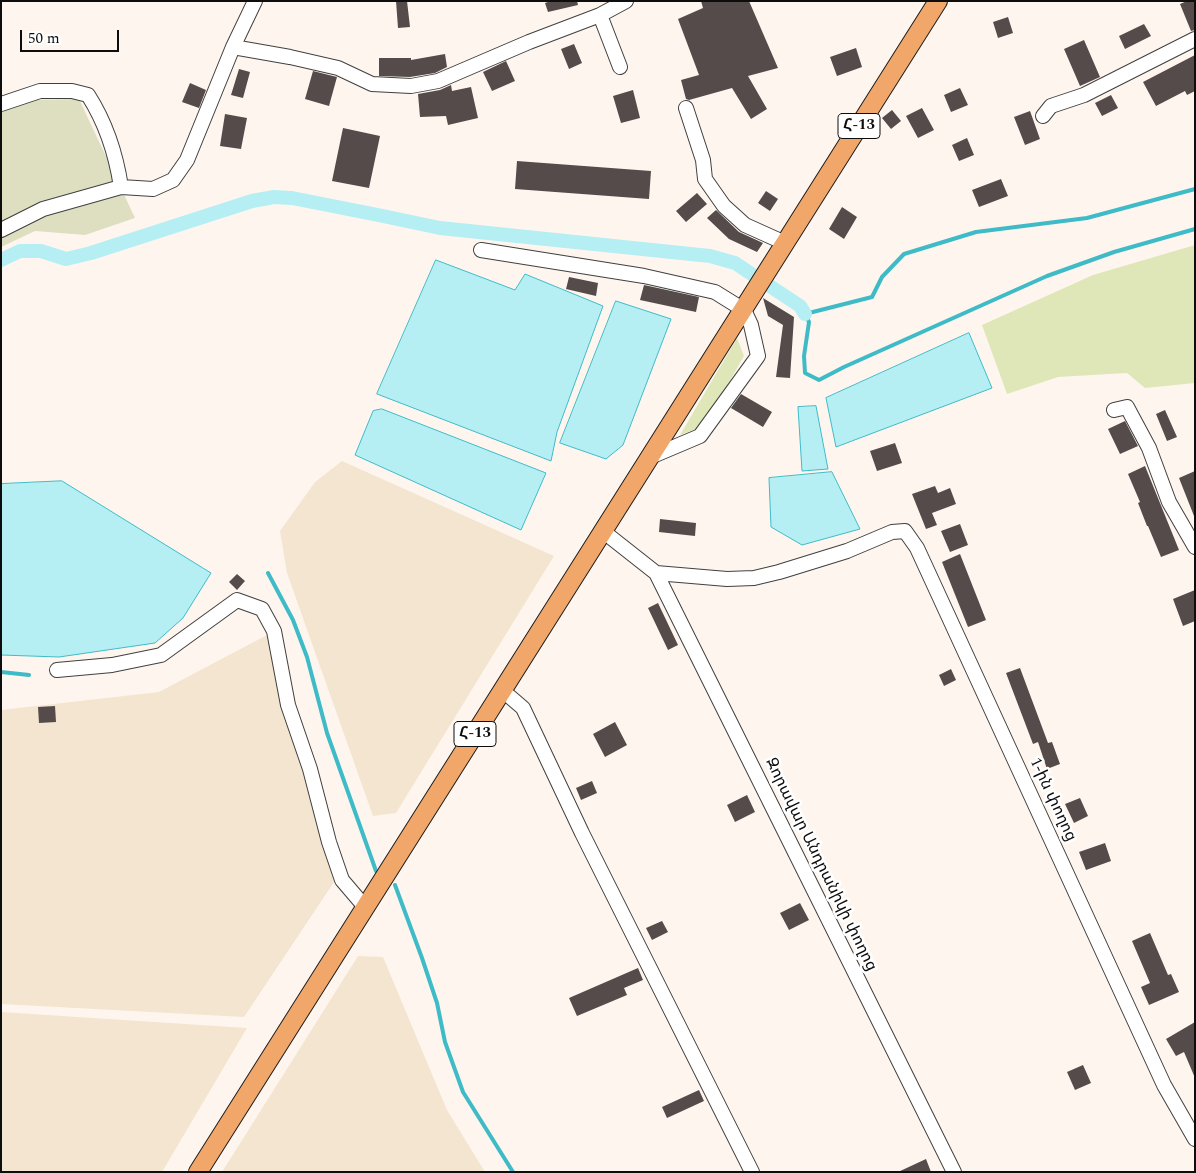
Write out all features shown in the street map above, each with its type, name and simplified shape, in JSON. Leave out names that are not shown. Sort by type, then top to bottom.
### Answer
[{"type":"main road","name":"Հ-13","points":[[198,1172],[938,1]]},
{"type":"street","points":[[1,230],[42,209],[121,187],[153,188],[173,180],[187,160],[254,1]]},
{"type":"street","points":[[233,48],[290,57],[338,68],[372,84],[411,86],[438,81],[521,45],[600,15],[626,1]]},
{"type":"street","points":[[600,15],[620,67]]},
{"type":"street","points":[[1043,116],[1052,106],[1084,94],[1195,39]]},
{"type":"street","points":[[1,104],[40,91],[72,91],[88,95],[105,128],[116,158],[121,187]]},
{"type":"street","points":[[686,108],[703,160],[705,179],[724,206],[745,225],[782,247]]},
{"type":"street","points":[[481,250],[644,276],[715,292],[748,303],[758,356],[700,436],[648,458]]},
{"type":"street","points":[[1114,410],[1127,408],[1149,448],[1169,502],[1195,547]]},
{"type":"street","name":"1-ին փողոց","points":[[656,573],[727,579],[754,578],[847,551],[892,532],[905,531],[917,548],[1164,1085],[1195,1139]]},
{"type":"street","points":[[604,532],[656,573]]},
{"type":"street","name":"Զորավար Անդրանիկի փողոց","points":[[656,573],[954,1172]]},
{"type":"street","points":[[57,670],[112,665],[161,655],[237,600],[262,608],[274,632],[288,705],[310,769],[329,842],[342,880],[364,907]]},
{"type":"street","points":[[502,690],[523,708],[582,833],[752,1172]]},
{"type":"shaded area","points":[[342,461],[554,556],[396,813],[373,816],[287,573],[280,531],[315,482]]},
{"type":"shaded area","points":[[267,635],[334,882],[244,1017],[1,1004],[1,710],[159,692]]},
{"type":"shaded area","points":[[358,956],[383,957],[447,1110],[485,1172],[222,1172]]},
{"type":"shaded area","points":[[1,1012],[247,1028],[162,1172],[1,1172]]},
{"type":"green space","points":[[79,99],[135,218],[85,235],[35,231],[1,247],[1,105],[18,100]]},
{"type":"green space","points":[[1195,245],[1195,383],[1145,388],[1127,373],[1058,377],[1007,394],[982,325],[1093,275]]},
{"type":"green space","points":[[737,338],[744,356],[704,426],[680,435]]},
{"type":"water","points":[[436,260],[515,290],[525,274],[603,306],[557,432],[551,461],[377,394]]},
{"type":"water","points":[[616,301],[671,319],[623,445],[606,459],[560,443]]},
{"type":"water","points":[[969,333],[992,388],[836,447],[826,398]]},
{"type":"water","points":[[816,406],[828,469],[802,471],[798,407]]},
{"type":"water","points":[[382,409],[546,473],[521,530],[355,455],[373,411]]},
{"type":"water","points":[[832,472],[860,529],[802,545],[771,527],[769,478]]},
{"type":"water","points":[[62,481],[211,573],[183,618],[155,643],[59,657],[1,655],[1,484]]},
{"type":"building","points":[[396,1],[407,1],[410,27],[398,28]]},
{"type":"building","points":[[551,1],[577,1],[578,5],[548,12],[545,3]]},
{"type":"building","points":[[701,1],[749,1],[778,68],[748,76],[767,109],[751,119],[732,88],[689,100],[686,99],[681,80],[699,75],[678,19],[703,8]]},
{"type":"building","points":[[1187,1],[1195,1],[1195,30],[1191,31],[1180,4]]},
{"type":"building","points":[[1008,17],[1013,33],[998,38],[993,22]]},
{"type":"building","points":[[1144,24],[1151,36],[1125,49],[1119,36]]},
{"type":"building","points":[[1084,40],[1100,77],[1080,86],[1064,49]]},
{"type":"building","points":[[574,44],[582,63],[569,69],[561,49]]},
{"type":"building","points":[[856,48],[862,67],[837,76],[830,57]]},
{"type":"building","points":[[445,54],[447,67],[435,73],[410,77],[379,76],[379,58],[411,58],[411,60]]},
{"type":"building","points":[[1195,55],[1195,91],[1187,95],[1185,91],[1156,106],[1143,82]]},
{"type":"building","points":[[506,61],[515,81],[492,91],[483,72]]},
{"type":"building","points":[[239,69],[250,72],[243,98],[231,95]]},
{"type":"building","points":[[313,71],[337,77],[329,106],[305,99]]},
{"type":"building","points":[[190,83],[206,90],[199,108],[182,102]]},
{"type":"building","points":[[451,85],[452,91],[471,87],[478,118],[448,125],[446,116],[420,117],[418,94],[440,90]]},
{"type":"building","points":[[960,88],[968,105],[951,112],[944,95]]},
{"type":"building","points":[[633,90],[640,118],[621,123],[613,96]]},
{"type":"building","points":[[1111,95],[1118,108],[1102,116],[1095,103]]},
{"type":"building","points":[[922,108],[934,130],[918,138],[906,116]]},
{"type":"building","points":[[892,110],[901,121],[891,129],[882,118]]},
{"type":"building","points":[[1030,111],[1040,139],[1025,145],[1014,117]]},
{"type":"building","points":[[225,114],[247,118],[241,149],[220,146]]},
{"type":"building","points":[[343,128],[380,136],[369,188],[332,181]]},
{"type":"building","points":[[967,138],[974,155],[959,161],[952,145]]},
{"type":"building","points":[[517,161],[651,171],[649,199],[515,189]]},
{"type":"building","points":[[1001,179],[1008,196],[979,207],[972,190]]},
{"type":"building","points":[[766,191],[778,199],[770,211],[758,203]]},
{"type":"building","points":[[697,193],[707,204],[686,222],[676,211]]},
{"type":"building","points":[[842,207],[857,217],[844,239],[829,229]]},
{"type":"building","points":[[716,210],[739,232],[763,243],[757,252],[729,239],[707,218]]},
{"type":"building","points":[[569,277],[598,283],[596,296],[566,289]]},
{"type":"building","points":[[644,285],[699,297],[696,312],[640,300]]},
{"type":"building","points":[[763,298],[794,317],[790,378],[776,377],[783,325],[768,316]]},
{"type":"building","points":[[741,394],[772,412],[763,427],[731,408]]},
{"type":"building","points":[[1165,410],[1177,437],[1167,441],[1156,414]]},
{"type":"building","points":[[1125,421],[1138,446],[1120,454],[1108,429]]},
{"type":"building","points":[[895,443],[902,463],[877,471],[870,451]]},
{"type":"building","points":[[1145,466],[1179,550],[1161,557],[1147,526],[1138,503],[1140,502],[1128,474]]},
{"type":"building","points":[[1195,471],[1195,516],[1194,516],[1179,478]]},
{"type":"building","points":[[935,486],[938,493],[950,488],[956,504],[932,513],[937,525],[926,529],[912,494]]},
{"type":"building","points":[[660,519],[696,523],[695,536],[659,532]]},
{"type":"building","points":[[960,524],[968,545],[950,552],[941,531]]},
{"type":"building","points":[[960,554],[986,620],[968,627],[942,562]]},
{"type":"building","points":[[237,574],[245,581],[237,590],[229,582]]},
{"type":"building","points":[[1195,590],[1195,621],[1183,626],[1173,599]]},
{"type":"building","points":[[658,603],[678,645],[668,650],[648,608]]},
{"type":"building","points":[[1020,668],[1048,743],[1052,742],[1060,764],[1047,769],[1038,742],[1033,744],[1006,673]]},
{"type":"building","points":[[951,669],[956,680],[944,686],[939,675]]},
{"type":"building","points":[[55,706],[56,722],[39,723],[38,707]]},
{"type":"building","points":[[615,722],[627,745],[605,757],[593,734]]},
{"type":"building","points":[[592,781],[597,793],[581,800],[576,788]]},
{"type":"building","points":[[747,795],[755,812],[735,822],[727,805]]},
{"type":"building","points":[[1080,798],[1088,816],[1074,823],[1065,804]]},
{"type":"building","points":[[1105,843],[1111,861],[1086,870],[1079,852]]},
{"type":"building","points":[[800,903],[809,920],[789,930],[780,913]]},
{"type":"building","points":[[662,921],[668,932],[652,940],[646,928]]},
{"type":"building","points":[[1150,933],[1168,975],[1171,974],[1179,992],[1149,1005],[1141,987],[1150,983],[1132,941]]},
{"type":"building","points":[[638,968],[643,980],[624,988],[627,995],[577,1016],[569,998]]},
{"type":"building","points":[[1195,1022],[1195,1078],[1184,1052],[1176,1056],[1166,1039]]},
{"type":"building","points":[[1083,1065],[1091,1083],[1075,1090],[1067,1072]]},
{"type":"building","points":[[699,1090],[704,1101],[667,1118],[662,1107]]},
{"type":"building","points":[[926,1159],[931,1172],[898,1172]]},
{"type":"waterway","points":[[1195,189],[1087,218],[976,232],[904,254],[882,277],[872,297],[805,314],[809,322],[804,356],[805,373],[819,380],[1047,276],[1114,252],[1195,229]]},
{"type":"waterway","points":[[1,260],[20,251],[41,251],[66,259],[91,253],[252,201],[274,197],[292,198],[440,228],[710,256],[735,263],[800,306],[805,314]]},
{"type":"waterway","points":[[268,573],[293,620],[307,657],[327,733],[376,871]]},
{"type":"waterway","points":[[1,672],[29,675]]},
{"type":"waterway","points":[[395,885],[437,1003],[445,1042],[463,1092],[513,1172]]}]
